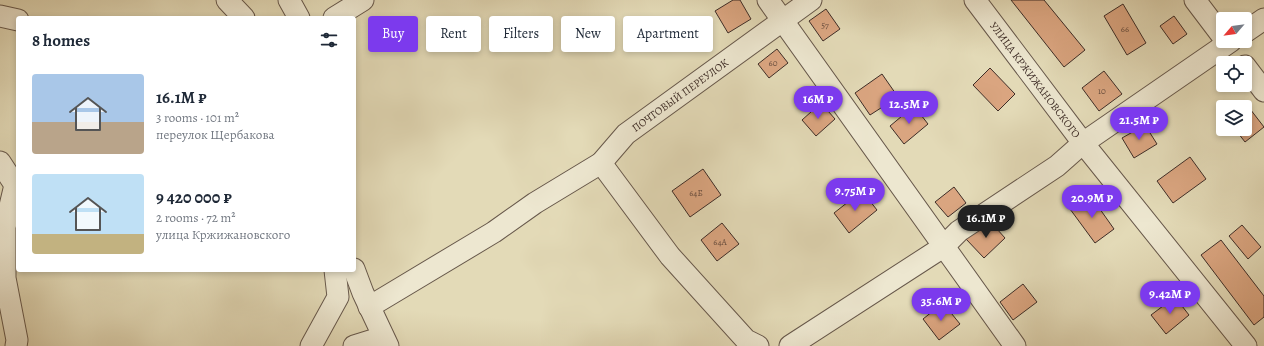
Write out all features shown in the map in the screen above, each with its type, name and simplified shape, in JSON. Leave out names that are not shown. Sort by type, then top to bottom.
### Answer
[{"type":"street","points":[[227,0],[242,16]]},
{"type":"street","points":[[289,0],[298,16]]},
{"type":"street","points":[[337,16],[363,0]]},
{"type":"street","points":[[768,0],[1015,346]]},
{"type":"street","name":"ПОЧТОВЫЙ ПЕРЕУЛОК","points":[[369,307],[494,232],[534,203],[601,163],[626,134],[810,0]]},
{"type":"street","name":"УЛИЦА КРЖИЖАНОВСКОГО","points":[[975,0],[1083,143],[1246,346]]},
{"type":"street","points":[[1195,0],[1216,27]]},
{"type":"street","points":[[0,16],[16,20]]},
{"type":"street","points":[[1252,27],[1264,19]]},
{"type":"street","points":[[790,346],[943,247],[959,231],[1057,166],[1083,143],[1171,84],[1218,48]]},
{"type":"street","points":[[1252,75],[1264,91]]},
{"type":"street","points":[[0,162],[15,185],[14,210],[5,227],[5,278],[17,340],[16,346]]},
{"type":"street","points":[[601,163],[670,256],[746,340],[758,346]]},
{"type":"street","points":[[311,346],[338,297],[335,272]]},
{"type":"street","points":[[354,346],[385,341],[369,307],[355,272]]},
{"type":"building","points":[[733,0],[740,0],[751,19],[728,33],[715,11]]},
{"type":"building","points":[[1011,0],[1044,0],[1085,50],[1064,67]]},
{"type":"building","points":[[1123,4],[1146,43],[1127,55],[1104,16]]},
{"type":"building","points":[[826,9],[840,29],[823,41],[809,21]]},
{"type":"building","points":[[1174,16],[1187,34],[1173,44],[1160,26]]},
{"type":"building","points":[[777,49],[788,63],[769,78],[758,64]]},
{"type":"building","points":[[990,68],[1015,94],[998,111],[973,85]]},
{"type":"building","points":[[1104,71],[1122,94],[1099,111],[1082,88]]},
{"type":"building","points":[[882,74],[898,97],[870,115],[855,93]]},
{"type":"building","points":[[821,103],[835,119],[816,136],[802,120]]},
{"type":"building","points":[[914,106],[928,124],[904,144],[890,126]]},
{"type":"building","points":[[1252,111],[1264,127],[1245,142],[1240,136],[1252,136]]},
{"type":"building","points":[[1145,125],[1157,144],[1134,158],[1122,138]]},
{"type":"building","points":[[1190,157],[1206,179],[1173,203],[1157,181]]},
{"type":"building","points":[[703,169],[721,195],[690,217],[672,191]]},
{"type":"building","points":[[954,187],[966,203],[948,217],[935,202]]},
{"type":"building","points":[[862,191],[877,210],[849,233],[834,213]]},
{"type":"building","points":[[1090,195],[1114,229],[1095,243],[1070,209]]},
{"type":"building","points":[[988,219],[1005,238],[984,258],[966,239]]},
{"type":"building","points":[[722,223],[739,244],[717,261],[701,240]]},
{"type":"building","points":[[1242,225],[1261,247],[1248,259],[1229,236]]},
{"type":"building","points":[[1221,240],[1264,296],[1264,317],[1254,325],[1201,255]]},
{"type":"building","points":[[1023,284],[1037,302],[1013,320],[1000,302]]},
{"type":"building","points":[[1175,297],[1189,315],[1166,334],[1151,315]]},
{"type":"building","points":[[943,303],[960,324],[939,340],[923,319]]}]
